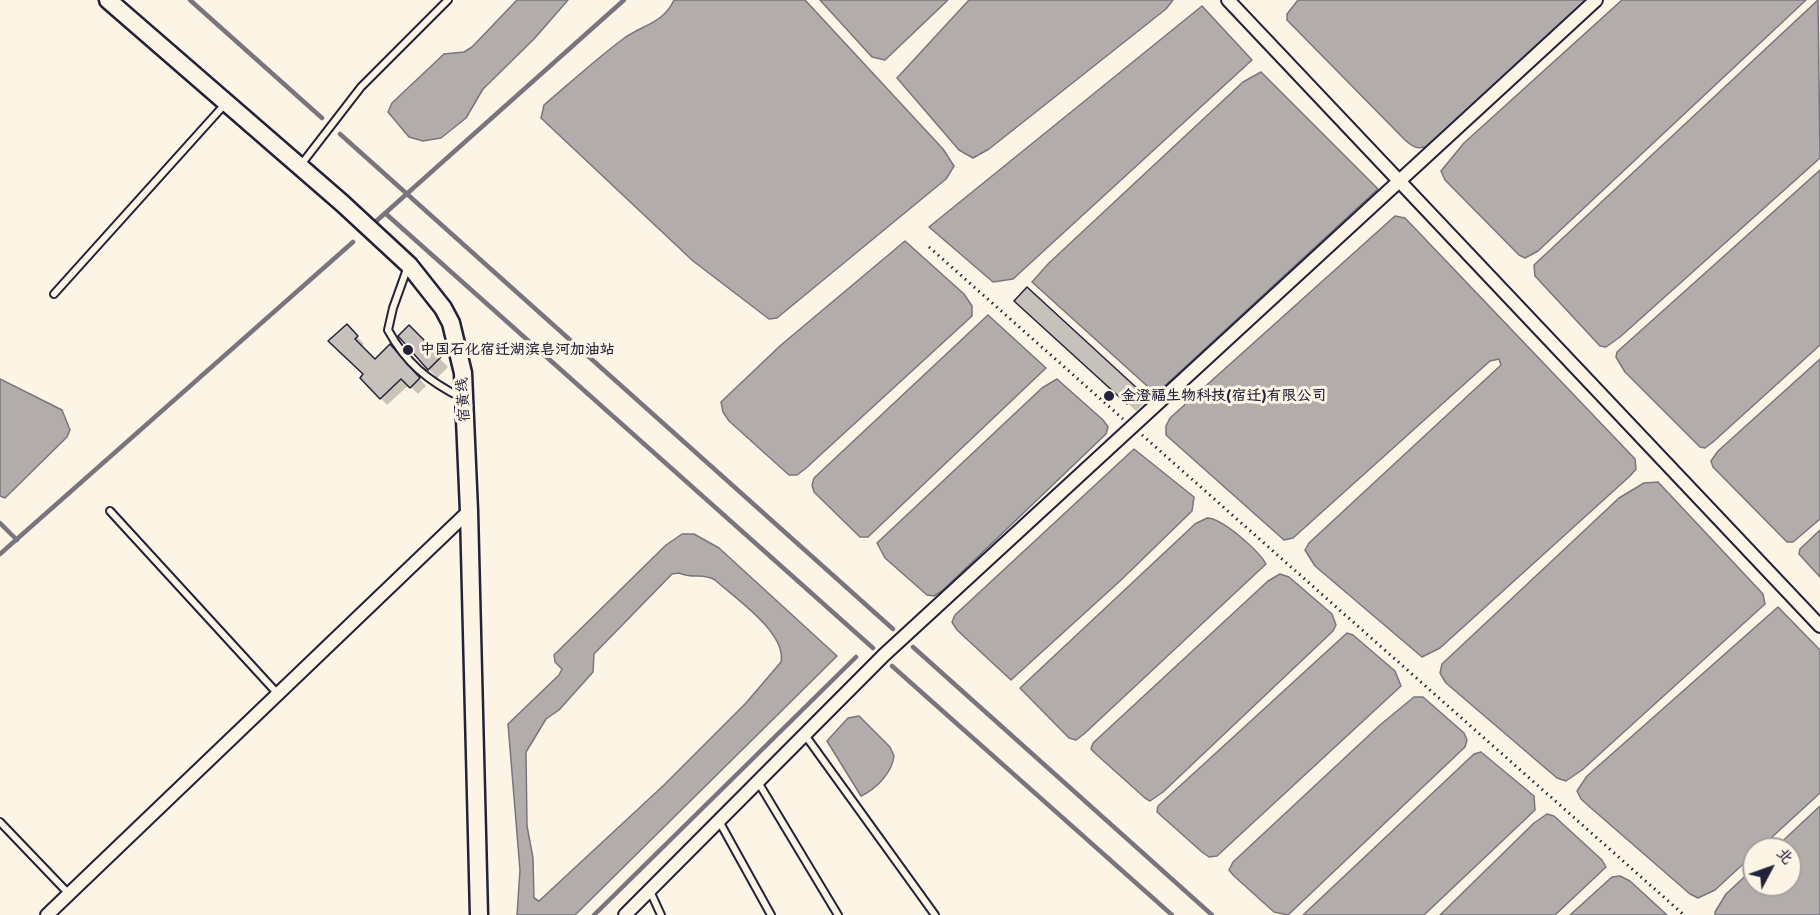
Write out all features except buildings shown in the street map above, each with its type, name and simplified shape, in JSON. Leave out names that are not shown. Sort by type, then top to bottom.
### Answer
[{"type":"main road","name":"宿黄线","points":[[108,0],[409,265],[436,299],[451,323],[463,373],[469,511],[479,915]]},
{"type":"street","points":[[1228,0],[1820,626]]},
{"type":"street","points":[[625,915],[884,655],[1596,0]]},
{"type":"street","points":[[47,915],[469,511]]},
{"type":"lane","points":[[299,166],[361,87],[447,0]]},
{"type":"lane","points":[[54,294],[226,103]]},
{"type":"lane","points":[[409,265],[393,308],[388,330],[398,349],[432,383],[464,399]]},
{"type":"lane","points":[[110,511],[277,693]]},
{"type":"lane","points":[[805,735],[935,915]]},
{"type":"lane","points":[[758,782],[838,915]]},
{"type":"lane","points":[[719,820],[771,915]]},
{"type":"lane","points":[[0,822],[69,894]]},
{"type":"lane","points":[[650,890],[661,915]]},
{"type":"path","points":[[929,247],[1684,915]]},
{"type":"shaded area","points":[[517,0],[568,0],[534,39],[483,89],[466,118],[441,138],[423,141],[409,137],[388,112],[392,103],[444,54],[464,52],[472,47]]},
{"type":"shaded area","points":[[674,0],[805,0],[943,149],[954,166],[946,179],[777,318],[769,319],[693,261],[541,118],[544,105],[623,39],[658,19],[670,8]]},
{"type":"shaded area","points":[[820,0],[948,0],[885,60],[872,57]]},
{"type":"shaded area","points":[[969,0],[1173,0],[1166,9],[989,149],[973,158],[959,150],[897,78]]},
{"type":"shaded area","points":[[1298,0],[1588,0],[1428,146],[1418,148],[1405,140],[1287,20],[1287,14]]},
{"type":"shaded area","points":[[1622,0],[1806,0],[1538,251],[1525,258],[1519,255],[1445,180],[1441,171],[1464,143]]},
{"type":"shaded area","points":[[1818,0],[1820,158],[1620,337],[1606,347],[1600,346],[1535,276],[1534,265]]},
{"type":"shaded area","points":[[1202,6],[1252,60],[1013,279],[993,282],[929,227]]},
{"type":"shaded area","points":[[1261,72],[1378,189],[1156,394],[1032,282],[1049,263],[1243,82]]},
{"type":"shaded area","points":[[1820,170],[1820,345],[1713,442],[1705,448],[1700,447],[1625,372],[1616,357],[1617,352]]},
{"type":"shaded area","points":[[1395,216],[1405,218],[1635,459],[1636,469],[1440,648],[1422,657],[1315,566],[1305,550],[1309,543],[1501,365],[1499,359],[1490,361],[1293,538],[1284,540],[1166,435],[1166,426],[1170,418]]},
{"type":"shaded area","points":[[905,241],[964,294],[972,306],[972,316],[805,469],[797,475],[789,475],[729,421],[723,412],[721,402],[781,345]]},
{"type":"shaded area","points":[[988,315],[1046,368],[868,537],[860,537],[814,492],[812,485],[814,478]]},
{"type":"shaded area","points":[[1820,359],[1820,519],[1793,542],[1787,542],[1713,467],[1711,461],[1718,451]]},
{"type":"shaded area","points":[[0,379],[62,410],[70,430],[67,437],[5,498],[0,496]]},
{"type":"shaded area","points":[[1057,379],[1103,420],[1108,427],[1106,434],[942,591],[934,596],[927,595],[885,558],[877,543],[1042,388]]},
{"type":"shaded area","points":[[1134,449],[1194,497],[1192,511],[1120,581],[1011,680],[957,630],[952,622],[955,615]]},
{"type":"shaded area","points":[[1658,482],[1763,594],[1765,604],[1582,770],[1566,781],[1557,778],[1446,683],[1440,673],[1442,664],[1619,498],[1644,483]]},
{"type":"shaded area","points":[[1207,518],[1214,519],[1239,536],[1256,551],[1266,564],[1084,734],[1076,740],[1069,738],[1020,688],[1195,524]]},
{"type":"shaded area","points":[[1820,530],[1820,577],[1799,554],[1800,549]]},
{"type":"shaded area","points":[[682,534],[694,534],[719,548],[837,656],[575,915],[517,915],[520,870],[508,724],[559,675],[562,669],[555,662],[554,655],[666,545]],"holes":[[[679,573],[715,580],[746,606],[776,639],[781,651],[781,662],[746,703],[664,785],[539,901],[534,898],[533,858],[527,826],[526,752],[546,719],[559,710],[593,672],[594,654],[672,574]]]},
{"type":"shaded area","points":[[1280,574],[1289,577],[1332,614],[1336,625],[1333,631],[1163,792],[1150,801],[1091,749],[1093,743],[1268,581]]},
{"type":"shaded area","points":[[1778,607],[1820,650],[1820,793],[1772,837],[1742,837],[1742,865],[1715,890],[1698,898],[1690,894],[1591,808],[1581,799],[1577,791],[1587,776]]},
{"type":"shaded area","points":[[1347,633],[1353,635],[1395,671],[1401,686],[1217,856],[1209,857],[1157,812],[1158,806]]},
{"type":"shaded area","points":[[1414,697],[1423,697],[1464,733],[1467,740],[1465,747],[1288,915],[1274,912],[1229,870],[1233,862],[1380,725]]},
{"type":"shaded area","points":[[859,716],[890,747],[894,756],[882,780],[861,796],[827,741],[848,718]]},
{"type":"shaded area","points":[[1481,752],[1534,796],[1535,810],[1424,915],[1303,915],[1474,754]]},
{"type":"shaded area","points":[[1820,806],[1820,915],[1715,915],[1726,894],[1742,879],[1742,897],[1802,897],[1802,837],[1787,837]]},
{"type":"shaded area","points":[[1547,814],[1554,816],[1602,860],[1606,867],[1555,915],[1440,915],[1534,823]]},
{"type":"shaded area","points":[[1620,876],[1630,881],[1667,915],[1570,915],[1612,877]]},
{"type":"waterway","points":[[190,0],[322,118]]},
{"type":"waterway","points":[[373,224],[624,0]]},
{"type":"waterway","points":[[340,134],[893,629]]},
{"type":"waterway","points":[[385,213],[873,648]]},
{"type":"waterway","points":[[0,554],[353,242]]},
{"type":"waterway","points":[[0,523],[17,540]]},
{"type":"waterway","points":[[913,647],[1212,915]]},
{"type":"waterway","points":[[594,915],[856,657]]},
{"type":"waterway","points":[[892,666],[1172,915]]},
{"type":"place","name":"中国石化宿迁湖滨皂河加油站","points":[[408,350]]},
{"type":"place","name":"金澄福生物科技(宿迁)有限公司","points":[[1109,396]]}]
